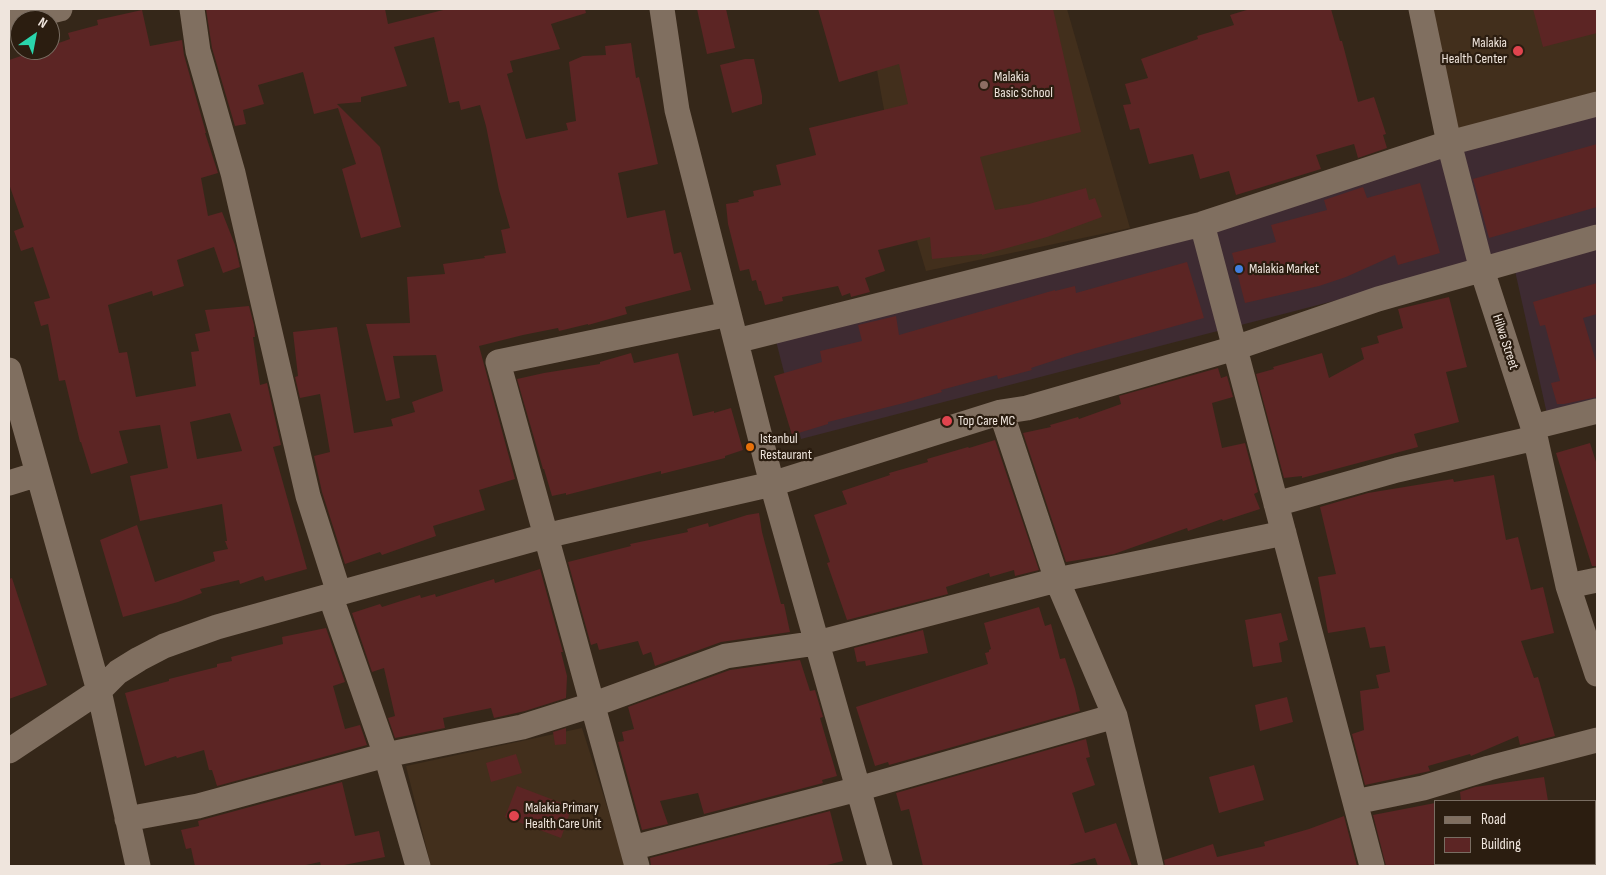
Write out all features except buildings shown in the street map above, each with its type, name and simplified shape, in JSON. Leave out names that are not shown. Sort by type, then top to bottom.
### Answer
[{"type":"street","points":[[9,22],[60,9]]},
{"type":"street","points":[[192,9],[198,51],[234,173],[308,496],[334,594],[386,755],[418,866]]},
{"type":"street","points":[[662,9],[677,110],[772,484],[880,866]]},
{"type":"street","name":"Hilwa Street","points":[[1420,9],[1449,143],[1482,270],[1534,433],[1568,586],[1597,674]]},
{"type":"street","points":[[736,341],[1202,224],[1449,143],[1597,104]]},
{"type":"street","points":[[1202,224],[1372,866]]},
{"type":"street","points":[[9,751],[100,690],[118,672],[164,646],[217,627],[545,536],[772,484],[1001,412],[1027,408],[1235,348],[1378,299],[1597,236]]},
{"type":"street","points":[[729,314],[498,362],[635,857],[858,789],[1115,716]]},
{"type":"street","points":[[9,370],[100,690],[138,866]]},
{"type":"street","points":[[1276,504],[1534,433],[1597,411]]},
{"type":"street","points":[[1001,412],[1057,580],[1115,716],[1150,866]]},
{"type":"street","points":[[9,483],[38,474]]},
{"type":"street","points":[[127,819],[198,806],[386,755],[522,727],[592,705],[726,656],[817,643],[1057,580],[1284,533]]},
{"type":"street","points":[[1568,586],[1597,580]]},
{"type":"street","points":[[1355,802],[1423,788],[1489,768],[1597,740]]},
{"type":"shaded area","name":"Malakia Basic School","points":[[866,9],[1067,9],[1130,228],[926,271],[893,160]]},
{"type":"shaded area","name":"Malakia Health Center","points":[[1429,9],[1597,9],[1597,94],[1461,139]]},
{"type":"shaded area","name":"Malakia Market","points":[[1597,102],[1597,405],[1547,414],[1511,253],[1399,284],[801,439],[775,337]]},
{"type":"shaded area","name":"Malakia Primary Health Care Unit","points":[[582,728],[626,866],[431,866],[406,766]]},
{"type":"place","name":"Malakia Health Center","points":[[1518,51]]},
{"type":"place","name":"Malakia Basic School","points":[[984,85]]},
{"type":"place","name":"Malakia Market","points":[[1239,269]]},
{"type":"place","name":"Top Care MC","points":[[947,421]]},
{"type":"place","name":"Istanbul Restaurant","points":[[750,447]]},
{"type":"place","name":"Malakia Primary Health Care Unit","points":[[514,816]]}]
